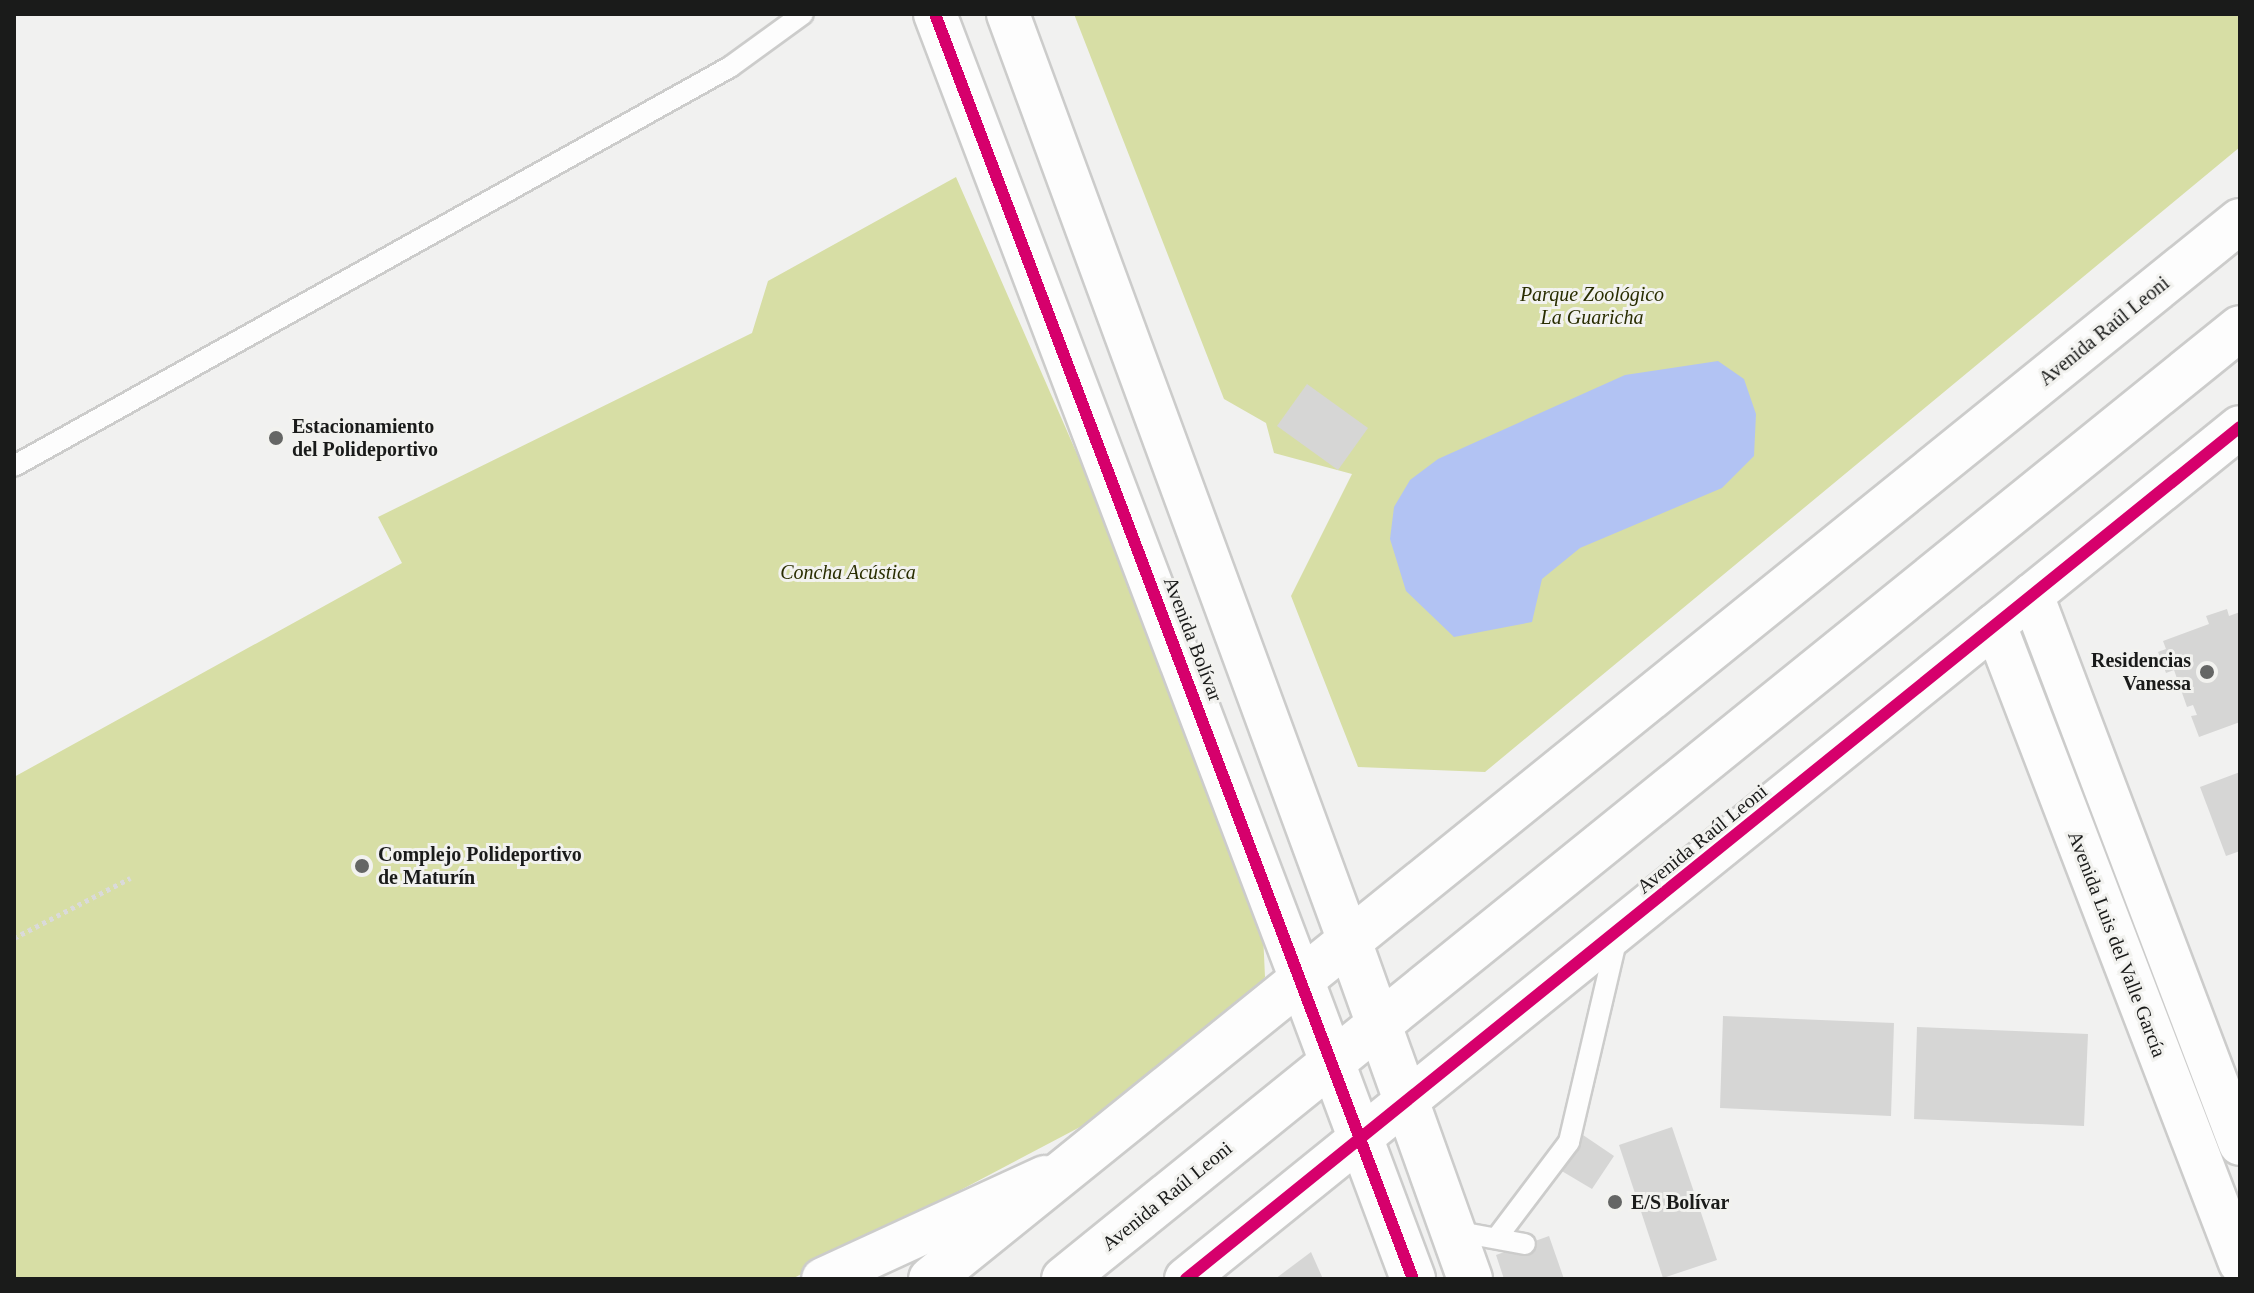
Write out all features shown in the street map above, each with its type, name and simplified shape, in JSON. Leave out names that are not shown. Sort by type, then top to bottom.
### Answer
[{"type":"main road","name":"Avenida Raúl Leoni","points":[[931,1279],[2240,221]]},
{"type":"main road","name":"Avenida Raúl Leoni","points":[[1064,1279],[2240,328]]},
{"type":"main road","name":"Avenida Bolívar","points":[[1349,941],[1409,1099],[1470,1279]]},
{"type":"main road","name":"Avenida Bolívar","points":[[1301,979],[1413,1279]]},
{"type":"street","name":"Avenida Bolívar","points":[[935,14],[1301,979]]},
{"type":"street","name":"Avenida Bolívar","points":[[1008,14],[1349,941]]},
{"type":"street","name":"Avenida Raúl Leoni","points":[[1186,1279],[1617,934],[2240,427]]},
{"type":"street","points":[[2032,595],[2240,1144]]},
{"type":"street","name":"Avenida Luis del Valle García","points":[[1995,625],[2240,1263]]},
{"type":"street","name":"Avenida Raúl Leoni","points":[[823,1279],[1072,1165]]},
{"type":"lane","points":[[14,466],[730,67],[803,14]]},
{"type":"lane","points":[[1498,1236],[1569,1142],[1617,934]]},
{"type":"lane","points":[[1454,1231],[1498,1236],[1525,1244]]},
{"type":"path","points":[[14,938],[130,878]]},
{"type":"green space","name":"Parque Zoológico La Guaricha","points":[[1074,14],[2240,14],[2240,147],[1485,772],[1358,767],[1291,596],[1352,474],[1274,453],[1266,423],[1224,399]]},
{"type":"green space","name":"Concha Acústica","points":[[956,177],[1119,550],[1263,933],[1265,977],[1241,1015],[1120,1106],[792,1279],[14,1279],[14,777],[402,563],[378,517],[752,333],[768,281]]},
{"type":"water","points":[[1718,361],[1744,379],[1756,414],[1754,456],[1722,488],[1580,548],[1542,579],[1532,622],[1454,637],[1406,591],[1390,539],[1394,507],[1410,480],[1438,459],[1625,375]]},
{"type":"building","points":[[1307,384],[1368,428],[1338,470],[1277,426]]},
{"type":"building","name":"Residencias Vanessa","points":[[2227,609],[2229,616],[2240,612],[2240,722],[2199,737],[2191,716],[2197,715],[2193,705],[2187,707],[2174,670],[2166,673],[2158,652],[2166,649],[2163,641],[2209,624],[2206,616]]},
{"type":"building","points":[[2240,772],[2240,851],[2226,856],[2200,787]]},
{"type":"building","points":[[1723,1016],[1894,1023],[1891,1116],[1720,1108]]},
{"type":"building","points":[[1917,1027],[2088,1034],[2084,1126],[1914,1119]]},
{"type":"building","points":[[1672,1127],[1717,1260],[1663,1278],[1619,1145]]},
{"type":"building","points":[[1583,1135],[1614,1156],[1592,1189],[1560,1170]]},
{"type":"building","points":[[1549,1236],[1564,1279],[1504,1279],[1496,1255]]},
{"type":"building","points":[[1311,1252],[1323,1279],[1275,1279]]},
{"type":"cycle path","points":[[935,14],[1413,1279]]},
{"type":"cycle path","points":[[1186,1279],[2240,427]]},
{"type":"place","name":"Estacionamiento del Polideportivo","points":[[276,438]]},
{"type":"place","name":"Residencias Vanessa","points":[[2207,672]]},
{"type":"place","name":"Complejo Polideportivo de Maturín","points":[[362,866]]},
{"type":"place","name":"E/S Bolívar","points":[[1615,1202]]}]
